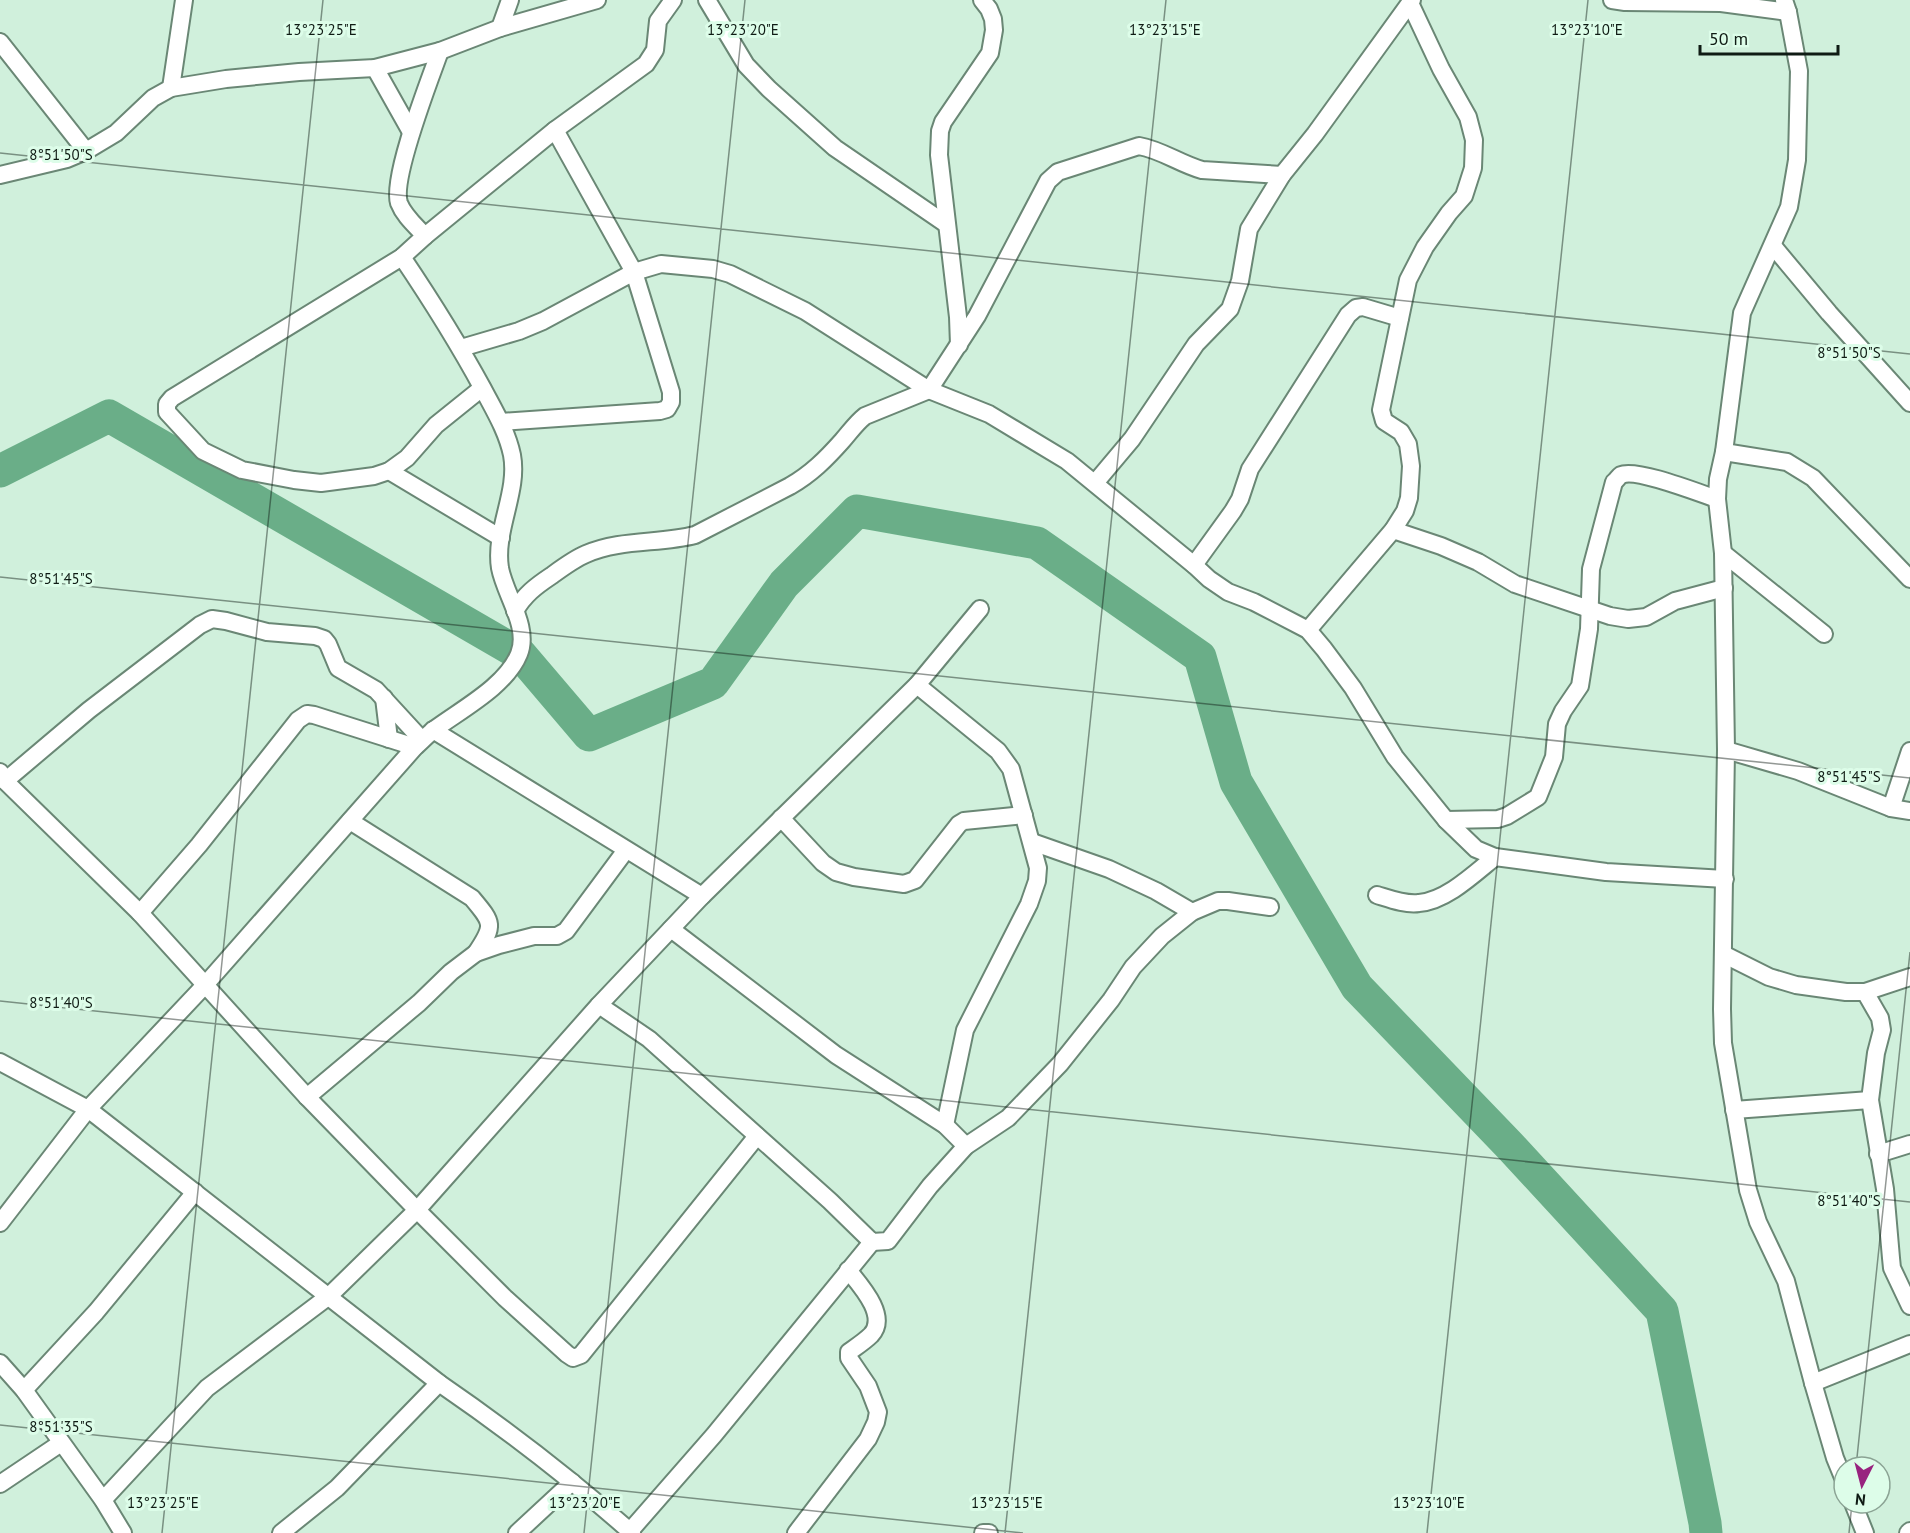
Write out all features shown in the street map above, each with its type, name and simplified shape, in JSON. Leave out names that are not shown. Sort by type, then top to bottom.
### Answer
[{"type":"street","points":[[171,88],[184,0]]},
{"type":"street","points":[[500,28],[510,0]]},
{"type":"street","points":[[0,175],[67,159],[86,151],[116,133],[147,103],[171,88],[226,79],[375,68],[440,51],[500,28],[597,0]]},
{"type":"street","points":[[482,388],[436,425],[407,458],[389,471],[374,476],[321,483],[242,470],[202,451],[166,412],[167,404],[172,398],[402,257],[555,130],[646,64],[655,50],[658,21],[673,0]]},
{"type":"street","points":[[707,0],[746,65],[769,89],[835,148],[946,224]]},
{"type":"street","points":[[959,345],[958,317],[939,155],[940,131],[943,122],[990,53],[994,30],[993,19],[982,0]]},
{"type":"street","points":[[1611,0],[1723,2],[1786,6],[1799,71],[1797,160],[1789,207],[1742,313],[1724,452],[1718,479],[1717,499],[1723,553],[1726,750],[1723,1043],[1748,1190],[1758,1222],[1786,1281],[1834,1455]]},
{"type":"street","points":[[1095,483],[1132,439],[1196,344],[1230,309],[1240,281],[1249,229],[1282,175],[1315,134],[1411,2],[1441,69],[1468,117],[1474,140],[1473,168],[1464,196],[1425,247],[1408,280],[1381,410],[1384,421],[1401,432],[1408,444],[1411,466],[1407,504],[1394,530],[1308,630]]},
{"type":"street","points":[[0,42],[86,151]]},
{"type":"street","points":[[425,236],[403,211],[398,200],[398,184],[411,132],[440,51]]},
{"type":"street","points":[[375,68],[411,132]]},
{"type":"street","points":[[501,422],[660,411],[667,409],[671,402],[671,392],[634,272],[555,130]]},
{"type":"street","points":[[515,611],[522,599],[535,587],[586,554],[605,548],[695,535],[790,486],[817,467],[865,416],[929,390],[977,316],[1048,181],[1058,172],[1139,146],[1153,148],[1202,170],[1282,175]]},
{"type":"street","points":[[1773,246],[1829,313],[1910,402]]},
{"type":"street","points":[[0,1223],[88,1109],[205,985],[423,739],[505,676],[519,654],[522,632],[507,593],[500,566],[501,538],[513,474],[512,455],[501,422],[460,348],[438,310],[402,257]]},
{"type":"street","points":[[460,348],[519,331],[543,321],[634,272],[661,264],[713,269],[730,274],[805,311],[929,390],[989,414],[1067,461],[1209,579],[1228,592],[1254,602],[1308,630],[1353,688],[1395,757],[1446,820],[1476,849],[1495,857],[1606,872],[1725,879]]},
{"type":"street","points":[[1194,565],[1233,511],[1251,469],[1348,315],[1356,308],[1363,307],[1400,318]]},
{"type":"street","points":[[1724,452],[1787,462],[1813,478],[1910,579]]},
{"type":"street","points":[[389,471],[501,538]]},
{"type":"street","points":[[1446,820],[1498,819],[1538,797],[1554,757],[1557,724],[1580,687],[1591,609],[1591,569],[1614,482],[1621,475],[1646,476],[1717,499]]},
{"type":"street","points":[[1394,530],[1478,562],[1515,584],[1628,620],[1646,617],[1675,601],[1724,588]]},
{"type":"street","points":[[1723,553],[1824,634]]},
{"type":"street","points":[[103,1500],[207,1388],[329,1296],[417,1210],[599,1005],[702,896],[917,685],[980,609]]},
{"type":"street","points":[[702,896],[626,850],[423,739],[384,698],[365,682],[338,668],[328,644],[324,639],[315,636],[267,632],[212,619],[200,625],[3,776],[140,913],[307,1097],[417,1210],[505,1298],[573,1358],[581,1355],[757,1136]]},
{"type":"street","points":[[917,685],[998,751],[1011,769],[1038,868],[1037,880],[1029,904],[965,1030],[945,1125]]},
{"type":"street","points":[[384,698],[389,739]]},
{"type":"street","points":[[140,913],[199,845],[298,720],[307,714],[389,739],[423,739]]},
{"type":"street","points":[[1726,750],[1798,771],[1891,808],[1910,811]]},
{"type":"street","points":[[1891,808],[1910,752]]},
{"type":"street","points":[[781,818],[823,863],[836,872],[904,884],[915,880],[959,824],[964,821],[1024,815]]},
{"type":"street","points":[[350,821],[472,898],[487,916],[490,927],[487,938],[476,953]]},
{"type":"street","points":[[1032,842],[1109,869],[1156,891],[1192,912]]},
{"type":"street","points":[[307,1097],[419,1003],[450,972],[476,953],[534,936],[557,936],[566,932],[626,850]]},
{"type":"street","points":[[1377,896],[1416,904],[1431,902],[1459,886],[1495,857]]},
{"type":"street","points":[[0,1062],[88,1109],[439,1383],[491,1419],[572,1482],[631,1532],[714,1435],[872,1242],[888,1241],[930,1186],[966,1146],[1008,1118],[1060,1064],[1111,1000],[1133,967],[1162,936],[1192,912],[1218,901],[1270,907]]},
{"type":"street","points":[[671,929],[836,1055],[945,1125],[966,1146]]},
{"type":"street","points":[[1723,954],[1769,977],[1796,985],[1846,992],[1866,992],[1910,977]]},
{"type":"street","points":[[1866,992],[1880,1018],[1882,1030],[1876,1053],[1870,1100],[1885,1188],[1892,1268],[1910,1306]]},
{"type":"street","points":[[599,1005],[649,1039],[830,1201],[872,1242]]},
{"type":"street","points":[[1734,1110],[1870,1100]]},
{"type":"street","points":[[1878,1154],[1910,1144]]},
{"type":"street","points":[[24,1390],[96,1312],[195,1192]]},
{"type":"street","points":[[796,1533],[868,1439],[878,1412],[868,1386],[849,1358],[849,1352],[872,1334],[878,1324],[870,1299],[848,1269]]},
{"type":"street","points":[[1813,1383],[1910,1344]]},
{"type":"street","points":[[0,1363],[24,1390],[103,1500],[123,1533]]},
{"type":"street","points":[[281,1533],[337,1488],[439,1383]]},
{"type":"street","points":[[0,1484],[61,1443]]},
{"type":"street","points":[[517,1533],[572,1482]]},
{"type":"street","points":[[1857,1515],[1864,1533]]},
{"type":"street","points":[[983,1533],[989,1533]]},
{"type":"waterway","points":[[0,471],[109,416],[520,654],[589,735],[713,683],[784,584],[857,511],[1037,543],[1200,657],[1236,782],[1357,987],[1510,1146],[1662,1311],[1706,1533]]}]
